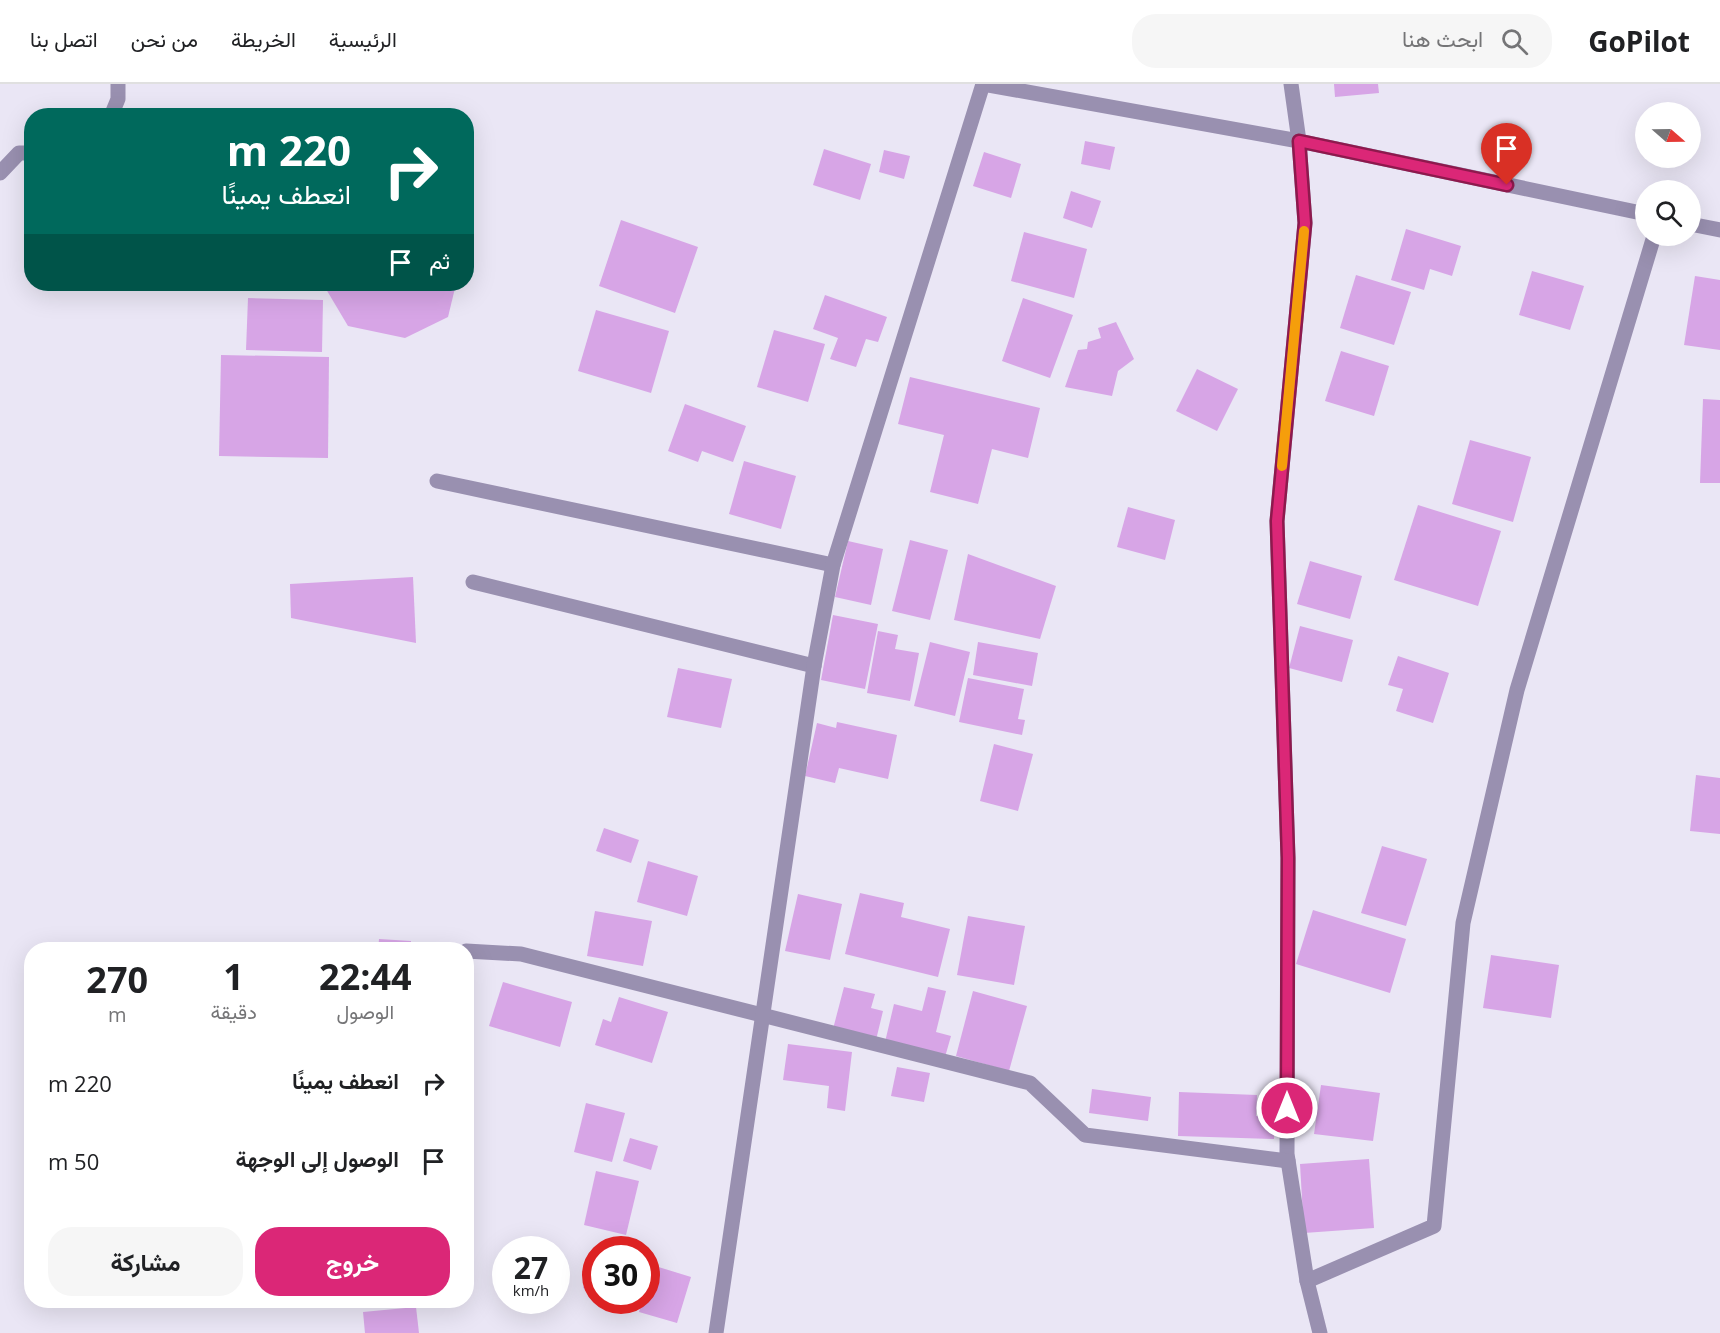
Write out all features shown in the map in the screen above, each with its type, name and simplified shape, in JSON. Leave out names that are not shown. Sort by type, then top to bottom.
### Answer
[{"type":"street","points":[[114,108],[118,84]]},
{"type":"street","points":[[716,1333],[814,666],[833,564],[983,84],[1299,141],[1635,212]]},
{"type":"street","points":[[1291,84],[1299,141],[1305,223],[1277,521],[1288,858],[1288,1161],[1307,1281],[1320,1333]]},
{"type":"street","points":[[0,173],[19,153],[24,153]]},
{"type":"street","points":[[1701,226],[1720,230]]},
{"type":"street","points":[[1307,1281],[1434,1226],[1463,923],[1517,690],[1651,246]]},
{"type":"street","points":[[437,482],[833,564]]},
{"type":"street","points":[[473,582],[814,666]]},
{"type":"street","points":[[474,951],[521,954],[1030,1083],[1085,1135],[1288,1161]]},
{"type":"building","points":[[1334,84],[1378,84],[1379,93],[1335,97]]},
{"type":"building","points":[[1085,141],[1115,147],[1110,170],[1081,164]]},
{"type":"building","points":[[824,149],[871,164],[860,200],[813,185]]},
{"type":"building","points":[[884,150],[910,156],[904,179],[879,172]]},
{"type":"building","points":[[984,152],[1021,164],[1011,198],[973,186]]},
{"type":"building","points":[[1071,191],[1101,201],[1092,228],[1063,218]]},
{"type":"building","points":[[621,220],[698,247],[675,313],[599,286]]},
{"type":"building","points":[[1406,229],[1461,246],[1452,276],[1430,269],[1424,290],[1391,280]]},
{"type":"building","points":[[1024,232],[1087,249],[1074,298],[1011,281]]},
{"type":"building","points":[[1532,271],[1584,286],[1570,330],[1519,315]]},
{"type":"building","points":[[1356,275],[1411,292],[1394,345],[1340,328]]},
{"type":"building","points":[[1695,276],[1720,280],[1720,350],[1684,345]]},
{"type":"building","points":[[327,291],[454,291],[448,317],[405,338],[348,326]]},
{"type":"building","points":[[825,295],[887,317],[878,342],[866,339],[856,367],[830,359],[838,338],[813,329]]},
{"type":"building","points":[[248,298],[323,300],[322,352],[246,350]]},
{"type":"building","points":[[1023,298],[1073,315],[1050,378],[1002,361]]},
{"type":"building","points":[[596,310],[669,331],[651,393],[578,371]]},
{"type":"building","points":[[1116,322],[1134,359],[1118,371],[1112,396],[1065,387],[1078,350],[1087,349],[1088,342],[1101,338],[1098,328]]},
{"type":"building","points":[[774,330],[825,344],[808,402],[757,387]]},
{"type":"building","points":[[1341,351],[1389,366],[1374,416],[1325,401]]},
{"type":"building","points":[[221,355],[329,357],[328,458],[219,456]]},
{"type":"building","points":[[1197,369],[1238,389],[1217,431],[1176,411]]},
{"type":"building","points":[[910,377],[1040,408],[1028,458],[992,449],[978,504],[930,492],[944,435],[898,424]]},
{"type":"building","points":[[1703,399],[1720,400],[1720,483],[1700,483]]},
{"type":"building","points":[[685,404],[746,426],[733,462],[702,451],[698,462],[668,451]]},
{"type":"building","points":[[1470,440],[1531,457],[1513,522],[1452,504]]},
{"type":"building","points":[[744,461],[796,476],[781,529],[729,514]]},
{"type":"building","points":[[1418,505],[1501,531],[1478,606],[1394,580]]},
{"type":"building","points":[[1128,507],[1175,520],[1165,560],[1117,547]]},
{"type":"building","points":[[910,540],[948,550],[930,620],[892,611]]},
{"type":"building","points":[[848,541],[883,549],[871,605],[835,597]]},
{"type":"building","points":[[968,554],[1056,586],[1040,639],[954,620]]},
{"type":"building","points":[[1310,561],[1362,576],[1350,619],[1297,604]]},
{"type":"building","points":[[413,577],[416,643],[291,618],[290,584]]},
{"type":"building","points":[[833,615],[878,624],[865,689],[821,680]]},
{"type":"building","points":[[1300,626],[1353,640],[1342,682],[1289,668]]},
{"type":"building","points":[[878,631],[898,635],[895,649],[919,653],[910,701],[867,693]]},
{"type":"building","points":[[930,642],[970,652],[955,716],[914,706]]},
{"type":"building","points":[[978,642],[1038,653],[1032,686],[973,675]]},
{"type":"building","points":[[1398,656],[1449,673],[1433,723],[1396,711],[1403,689],[1388,685]]},
{"type":"building","points":[[678,668],[732,679],[721,728],[667,717]]},
{"type":"building","points":[[968,678],[1024,689],[1018,719],[1025,720],[1022,735],[959,722]]},
{"type":"building","points":[[837,722],[897,735],[888,779],[839,768],[835,783],[805,776],[817,723],[836,728]]},
{"type":"building","points":[[994,744],[1033,754],[1018,811],[980,801]]},
{"type":"building","points":[[1696,775],[1720,778],[1720,834],[1690,831]]},
{"type":"building","points":[[604,828],[639,840],[631,863],[596,851]]},
{"type":"building","points":[[1382,846],[1427,859],[1406,926],[1361,913]]},
{"type":"building","points":[[648,861],[698,876],[687,916],[637,902]]},
{"type":"building","points":[[860,893],[904,903],[901,917],[950,929],[938,977],[845,954]]},
{"type":"building","points":[[798,894],[842,904],[830,960],[785,951]]},
{"type":"building","points":[[1313,910],[1406,939],[1390,993],[1296,964]]},
{"type":"building","points":[[595,911],[652,921],[643,966],[587,956]]},
{"type":"building","points":[[968,916],[1025,926],[1014,985],[957,975]]},
{"type":"building","points":[[379,939],[411,941],[411,942],[379,942]]},
{"type":"building","points":[[1491,955],[1559,965],[1551,1018],[1483,1008]]},
{"type":"building","points":[[503,982],[572,1002],[560,1047],[489,1026]]},
{"type":"building","points":[[844,987],[875,994],[871,1008],[883,1011],[876,1040],[833,1029]]},
{"type":"building","points":[[928,987],[946,991],[936,1032],[951,1036],[945,1057],[885,1042],[894,1004],[922,1011]]},
{"type":"building","points":[[973,991],[1027,1006],[1009,1071],[956,1056]]},
{"type":"building","points":[[619,997],[668,1012],[652,1063],[595,1045],[603,1019],[611,1022]]},
{"type":"building","points":[[788,1044],[852,1052],[845,1111],[827,1108],[829,1086],[783,1080]]},
{"type":"building","points":[[897,1067],[930,1073],[924,1102],[891,1096]]},
{"type":"building","points":[[1321,1085],[1380,1093],[1373,1141],[1314,1134]]},
{"type":"building","points":[[1092,1089],[1151,1097],[1148,1121],[1089,1113]]},
{"type":"building","points":[[1179,1092],[1257,1095],[1256,1116],[1275,1116],[1274,1139],[1178,1136]]},
{"type":"building","points":[[586,1103],[625,1113],[612,1162],[574,1152]]},
{"type":"building","points":[[630,1138],[658,1146],[651,1170],[623,1161]]},
{"type":"building","points":[[1369,1159],[1374,1228],[1304,1233],[1300,1164]]},
{"type":"building","points":[[596,1171],[639,1181],[626,1235],[584,1225]]},
{"type":"building","points":[[660,1267],[691,1277],[677,1323],[646,1314],[660,1314]]},
{"type":"building","points":[[416,1308],[419,1333],[365,1333],[363,1312]]},
{"type":"slow traffic","points":[[1282,466],[1304,231]]},
{"type":"route","points":[[1287,1108],[1288,858],[1277,521],[1305,223],[1299,141],[1507,185]]}]
